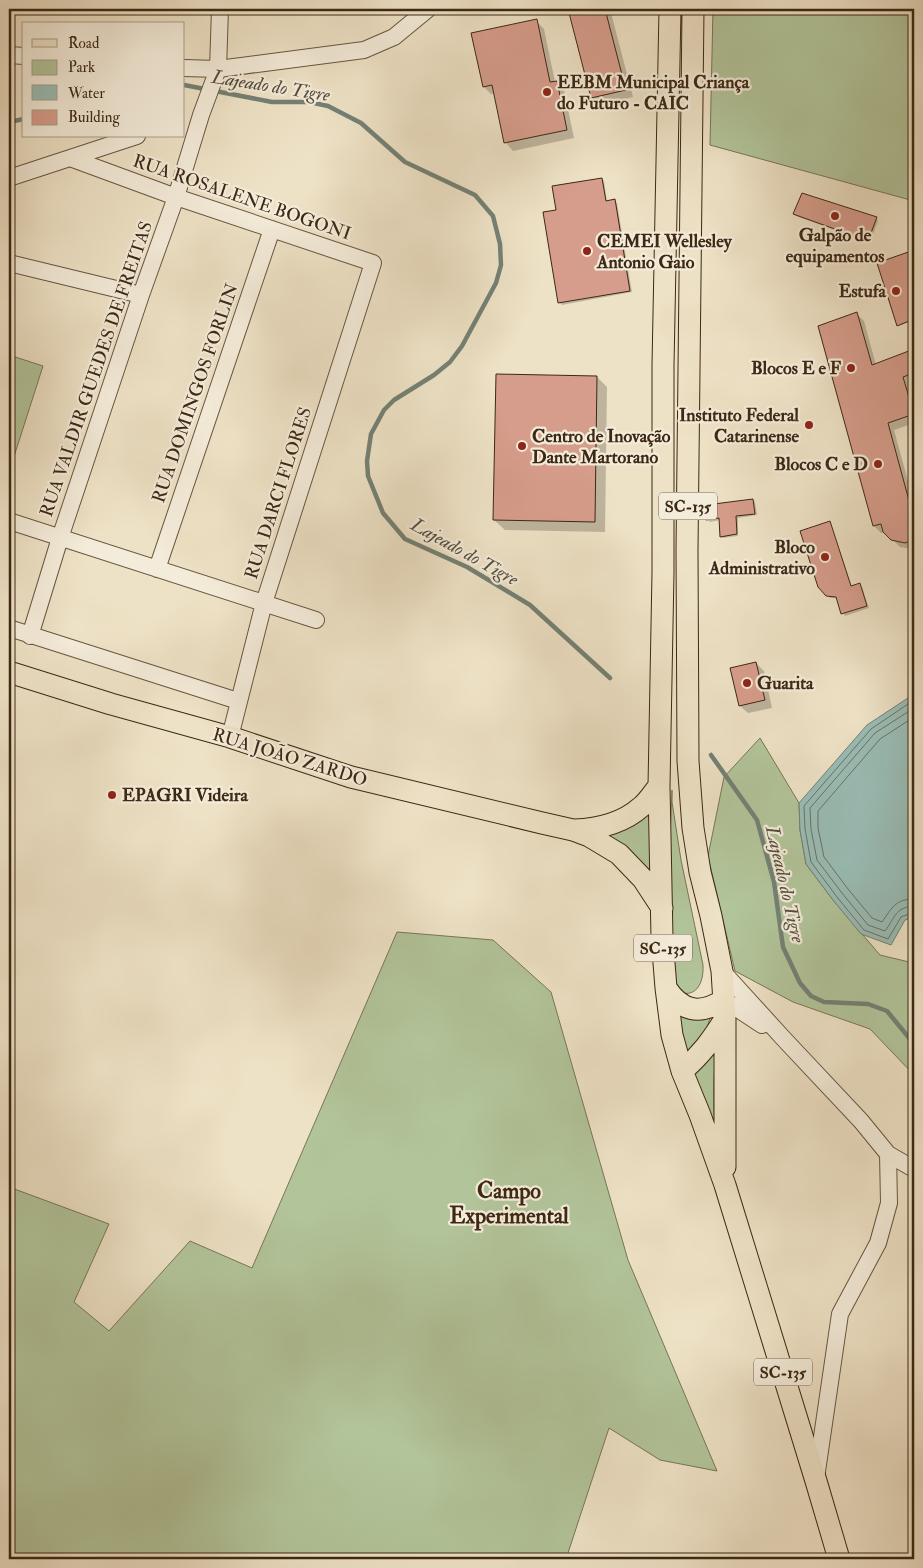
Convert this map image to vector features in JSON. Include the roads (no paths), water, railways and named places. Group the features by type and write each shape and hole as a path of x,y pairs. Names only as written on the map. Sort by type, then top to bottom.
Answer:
{"main road":[{"name":"SC-135","path":"670,9 662,365 663,572 659,786 662,938 666,988 672,1035 682,1071 725,1185 839,1559"},
{"name":"SC-135","path":"693,9 687,540 688,761 693,828 700,872 722,971 725,1185"},
{"name":"RUA JOÃO ZARDO","path":"9,672 112,704 230,737 351,777 573,830 589,836 619,854 643,878 662,908"},
{"name":"RUA JOÃO ZARDO","path":"573,830 590,830 617,822 641,808 659,786"},
{"path":"666,988 674,999 685,1007 699,1010 712,1007 724,1010 712,1039 697,1058 682,1071"}],"street":[{"name":"RUA VALDIR GUEDES DE FREITAS","path":"30,636 60,538 216,75 220,9"},
{"path":"185,68 216,75 364,50 394,37 428,9"},
{"path":"9,55 22,56"},
{"path":"185,120 203,111"},
{"path":"9,178 131,138"},
{"name":"RUA ROSALENE BOGONI","path":"70,158 176,197 373,263"},
{"name":"RUA DOMINGOS FORLIN","path":"157,569 272,229"},
{"name":"RUA DARCI FLORES","path":"230,737 264,603 373,263"},
{"path":"9,264 141,295"},
{"path":"9,521 316,620"},
{"path":"9,628 238,701"},
{"path":"722,971 861,1121 888,1154 914,1169"},
{"path":"724,1010 783,1038"},
{"path":"816,1480 840,1314 878,1243 889,1202 888,1154"}],"water":[{"path":"914,694 914,917 905,920 891,945 861,934 806,864 800,830 799,803 867,725"}],"waterway":[{"name":"Lajeado do Tigre","path":"185,85 272,102 309,102 328,106 361,123 405,162 475,195 493,216 500,244 501,265 496,283 462,346 450,362 434,375 394,400 384,410 371,434 367,461 368,476 383,513 405,539 467,567 530,605 610,678"},
{"name":"Lajeado do Tigre","path":"9,122 22,119"},
{"name":"Lajeado do Tigre","path":"711,755 757,820 774,882 783,947 800,983 811,996 824,1002 868,1004 887,1011 914,1044"}],"place":[{"name":"EEBM Municipal Criança do Futuro - CAIC","path":"547,92"},
{"name":"Galpão de equipamentos","path":"835,216"},
{"name":"CEMEI Wellesley Antonio Gaio","path":"587,251"},
{"name":"Estufa","path":"896,291"},
{"name":"Blocos E e F","path":"851,368"},
{"name":"Instituto Federal Catarinense","path":"809,425"},
{"name":"Centro de Inovação Dante Martorano","path":"522,446"},
{"name":"Blocos C e D","path":"878,464"},
{"name":"Bloco Administrativo","path":"825,557"},
{"name":"Guarita","path":"747,683"},
{"name":"EPAGRI Videira","path":"112,795"}],"district":[{"name":"Campo Experimental","path":"509,1202"}]}
